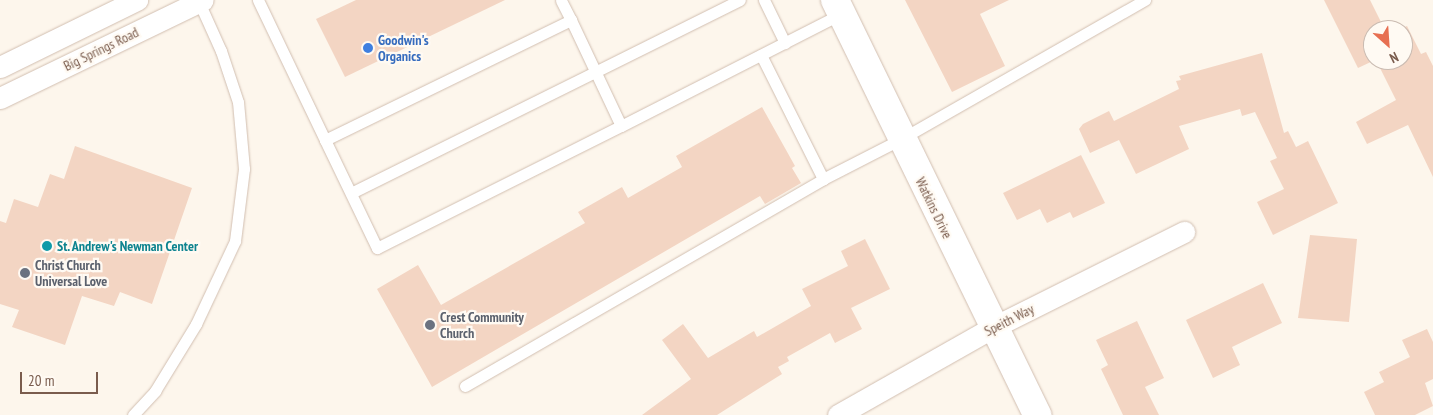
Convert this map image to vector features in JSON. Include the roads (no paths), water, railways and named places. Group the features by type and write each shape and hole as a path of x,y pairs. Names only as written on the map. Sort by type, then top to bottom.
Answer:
{"main road":[{"name":"Watkins Drive","path":"838,7 992,328 1037,415"}],"street":[{"name":"Big Springs Road","path":"0,67 137,0"},
{"name":"Big Springs Road","path":"0,98 201,1"},
{"name":"Speith Way","path":"838,415 992,328 1184,232"}],"lane":[{"path":"258,0 377,248 785,42 838,7"},
{"path":"561,0 621,126"},
{"path":"351,193 740,0"},
{"path":"764,0 785,42"},
{"path":"465,386 822,179 901,139 1145,0"},
{"path":"133,415 155,391 196,324 234,241 244,169 238,102 221,51 201,1"},
{"path":"326,140 571,20"},
{"path":"761,54 822,179"}],"place":[{"name":"Goodwin's Organics","path":"368,48"},
{"name":"St. Andrew's Newman Center","path":"47,246"},
{"name":"Christ Church Universal Love","path":"25,273"},
{"name":"Crest Community Church","path":"430,325"}]}
